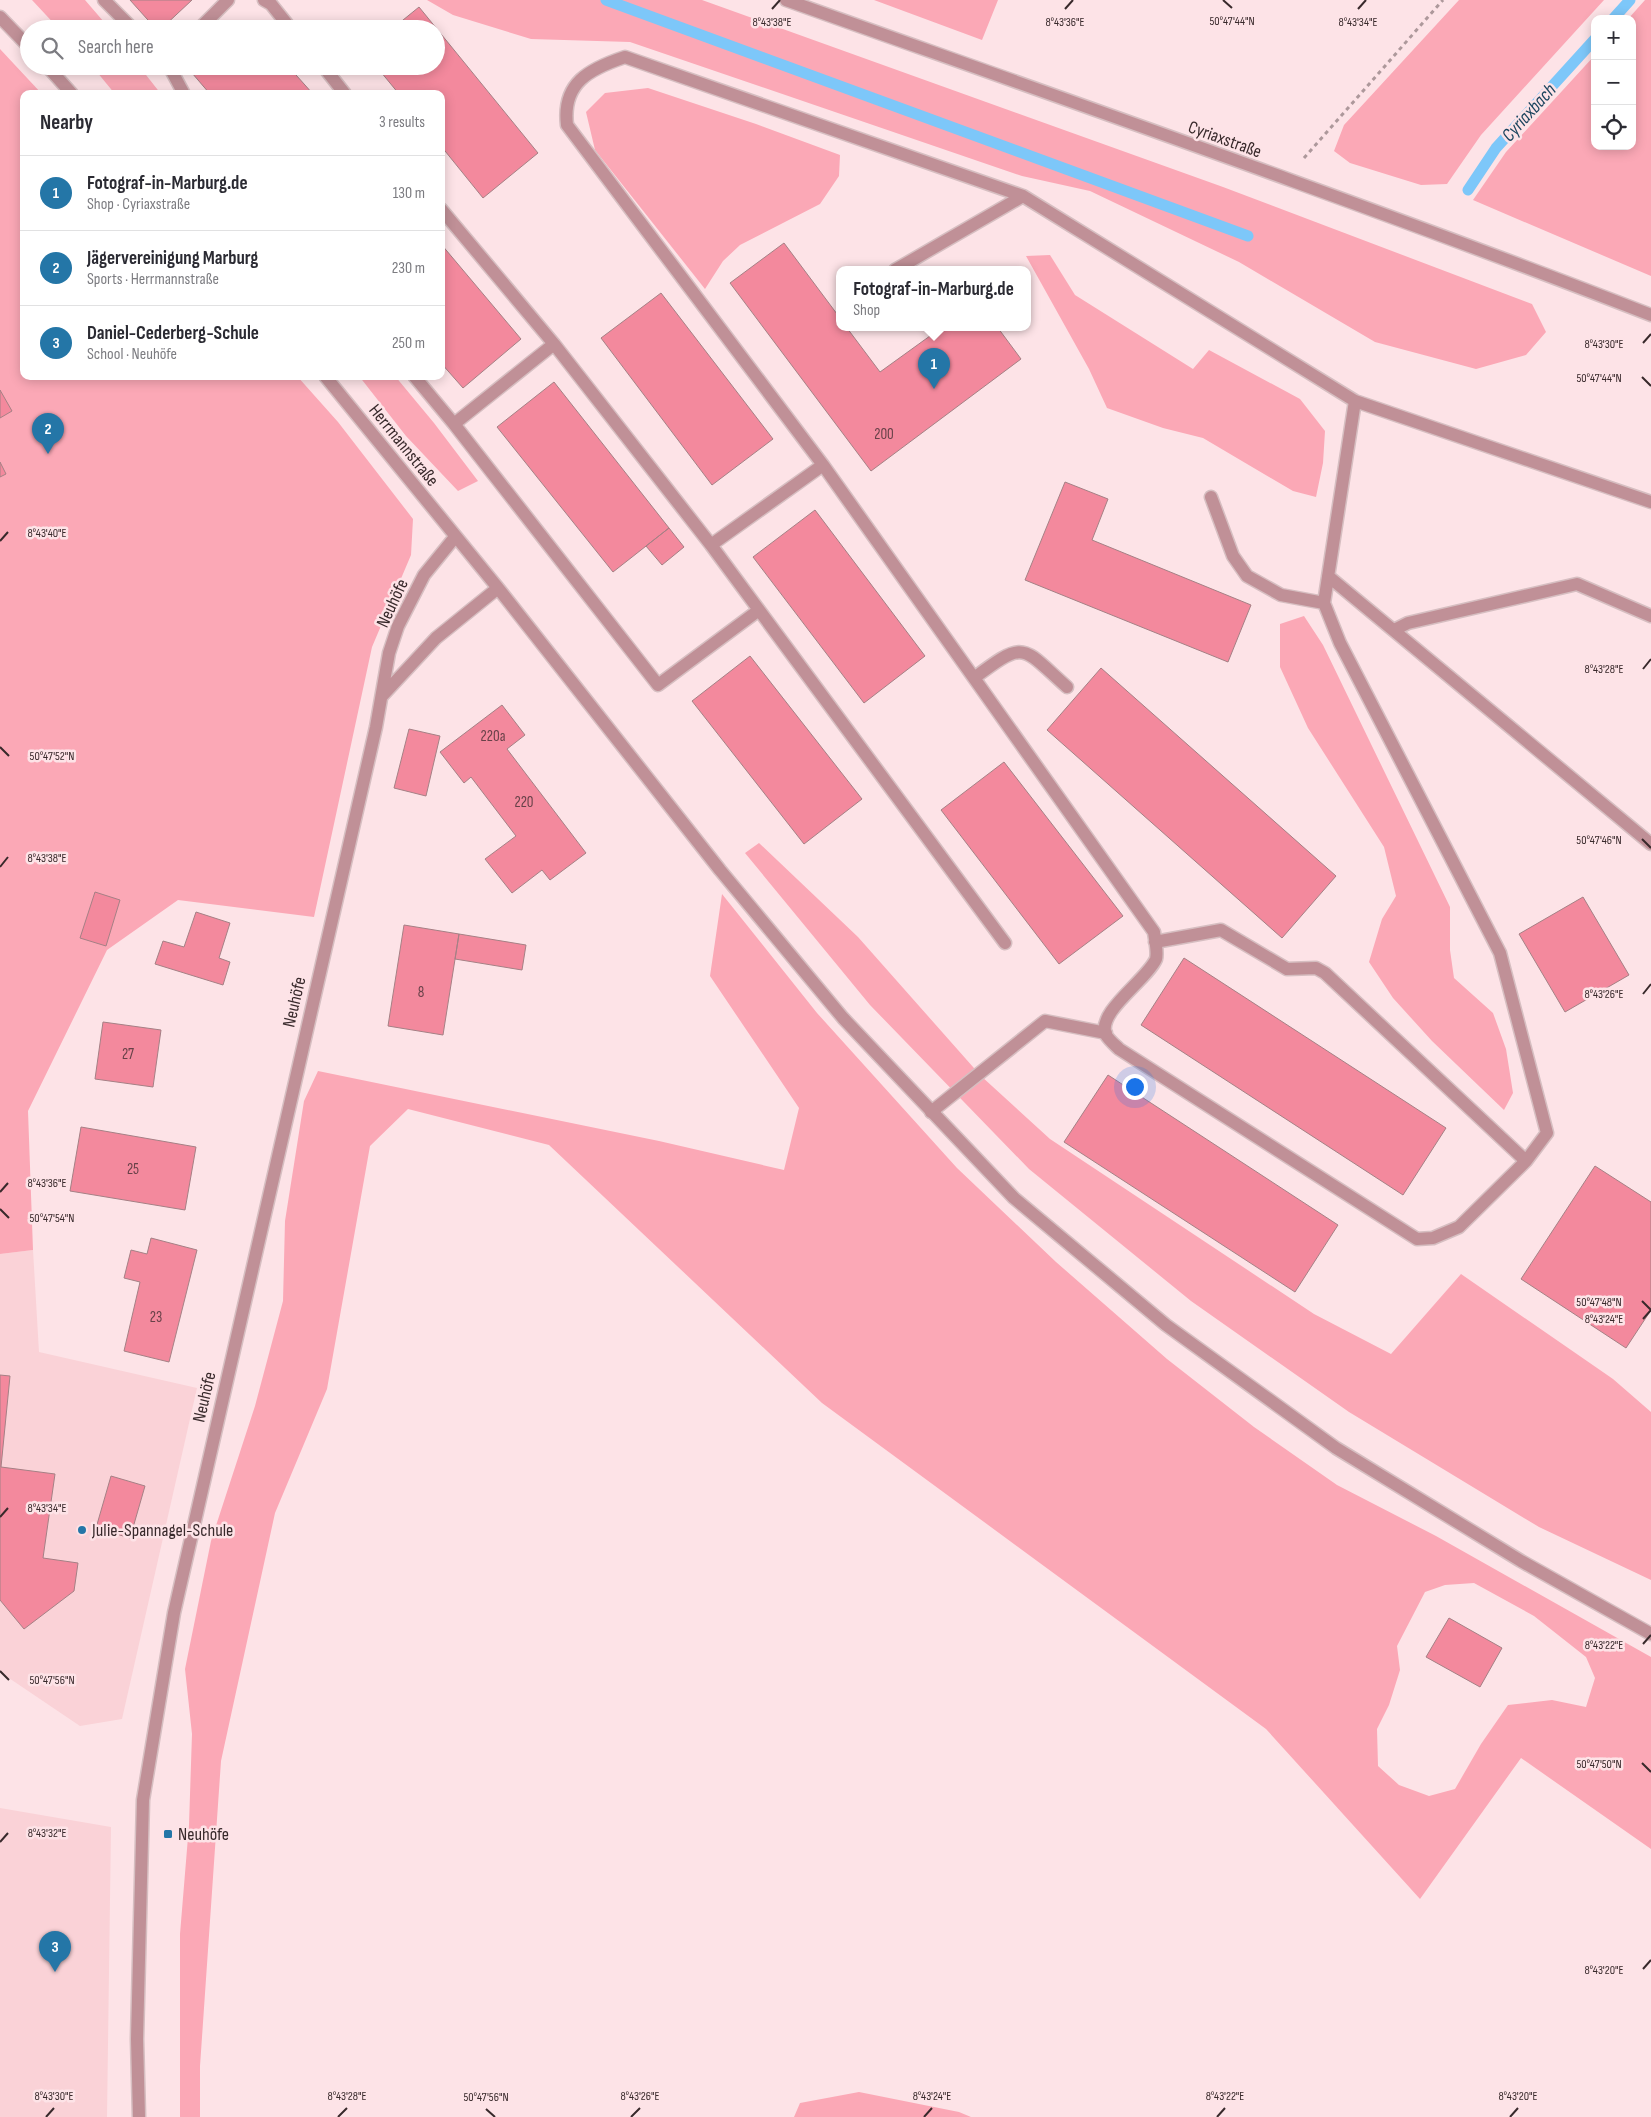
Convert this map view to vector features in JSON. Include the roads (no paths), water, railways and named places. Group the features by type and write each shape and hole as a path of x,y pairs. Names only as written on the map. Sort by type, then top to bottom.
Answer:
{"street":[{"path":"104,0 124,20"},
{"path":"209,20 228,0"},
{"path":"264,0 271,4 284,20"},
{"name":"Cyriaxstraße","path":"786,0 1285,179 1651,315"},
{"path":"0,17 20,38"},
{"path":"1106,1034 1107,1016 1151,968 1157,956 1154,932 1138,906 823,464 567,125 565,110 575,86 596,67 625,57 1023,196 1355,401 1651,502"},
{"path":"54,75 68,90"},
{"path":"174,75 182,90"},
{"path":"330,75 342,90"},
{"path":"903,266 1023,196"},
{"path":"445,214 554,344 711,545 1005,943"},
{"path":"454,424 554,344"},
{"name":"Herrmannstraße","path":"328,380 498,588 720,870 843,1018 1014,1198 1166,1325 1336,1448 1521,1561 1651,1634"},
{"path":"417,380 454,424 658,685 759,610"},
{"path":"931,1112 1045,1020 1106,1034 1119,1049 1417,1239 1433,1238 1459,1227 1526,1160 1547,1134 1500,953 1340,643 1324,603 1355,401"},
{"path":"711,545 823,464"},
{"path":"1211,497 1233,556 1247,576 1281,595 1324,603"},
{"name":"Neuhöfe","path":"139,2117 138,2039 141,1829 149,1761 174,1613 383,695 389,653 398,626 424,576 455,537"},
{"path":"1328,576 1651,844"},
{"path":"1394,630 1408,623 1577,584 1651,616"},
{"path":"383,695 436,638 498,588"},
{"path":"974,678 1002,657 1016,651 1030,653 1067,687"},
{"path":"1155,942 1221,930 1287,969 1316,968 1325,973 1526,1160"}],"waterway":[{"path":"606,0 1248,236"},
{"name":"Cyriaxbach","path":"1617,15 1630,0"},
{"name":"Cyriaxbach","path":"1468,190 1496,148 1591,43"}],"place":[{"name":"Fotograf-in-Marburg.de","path":"934,389"},
{"name":"Jägervereinigung Marburg","path":"48,454"},
{"name":"Julie-Spannagel-Schule","path":"82,1530"},
{"name":"Neuhöfe","path":"168,1834"},
{"name":"Daniel-Cederberg-Schule","path":"55,1972"}]}
